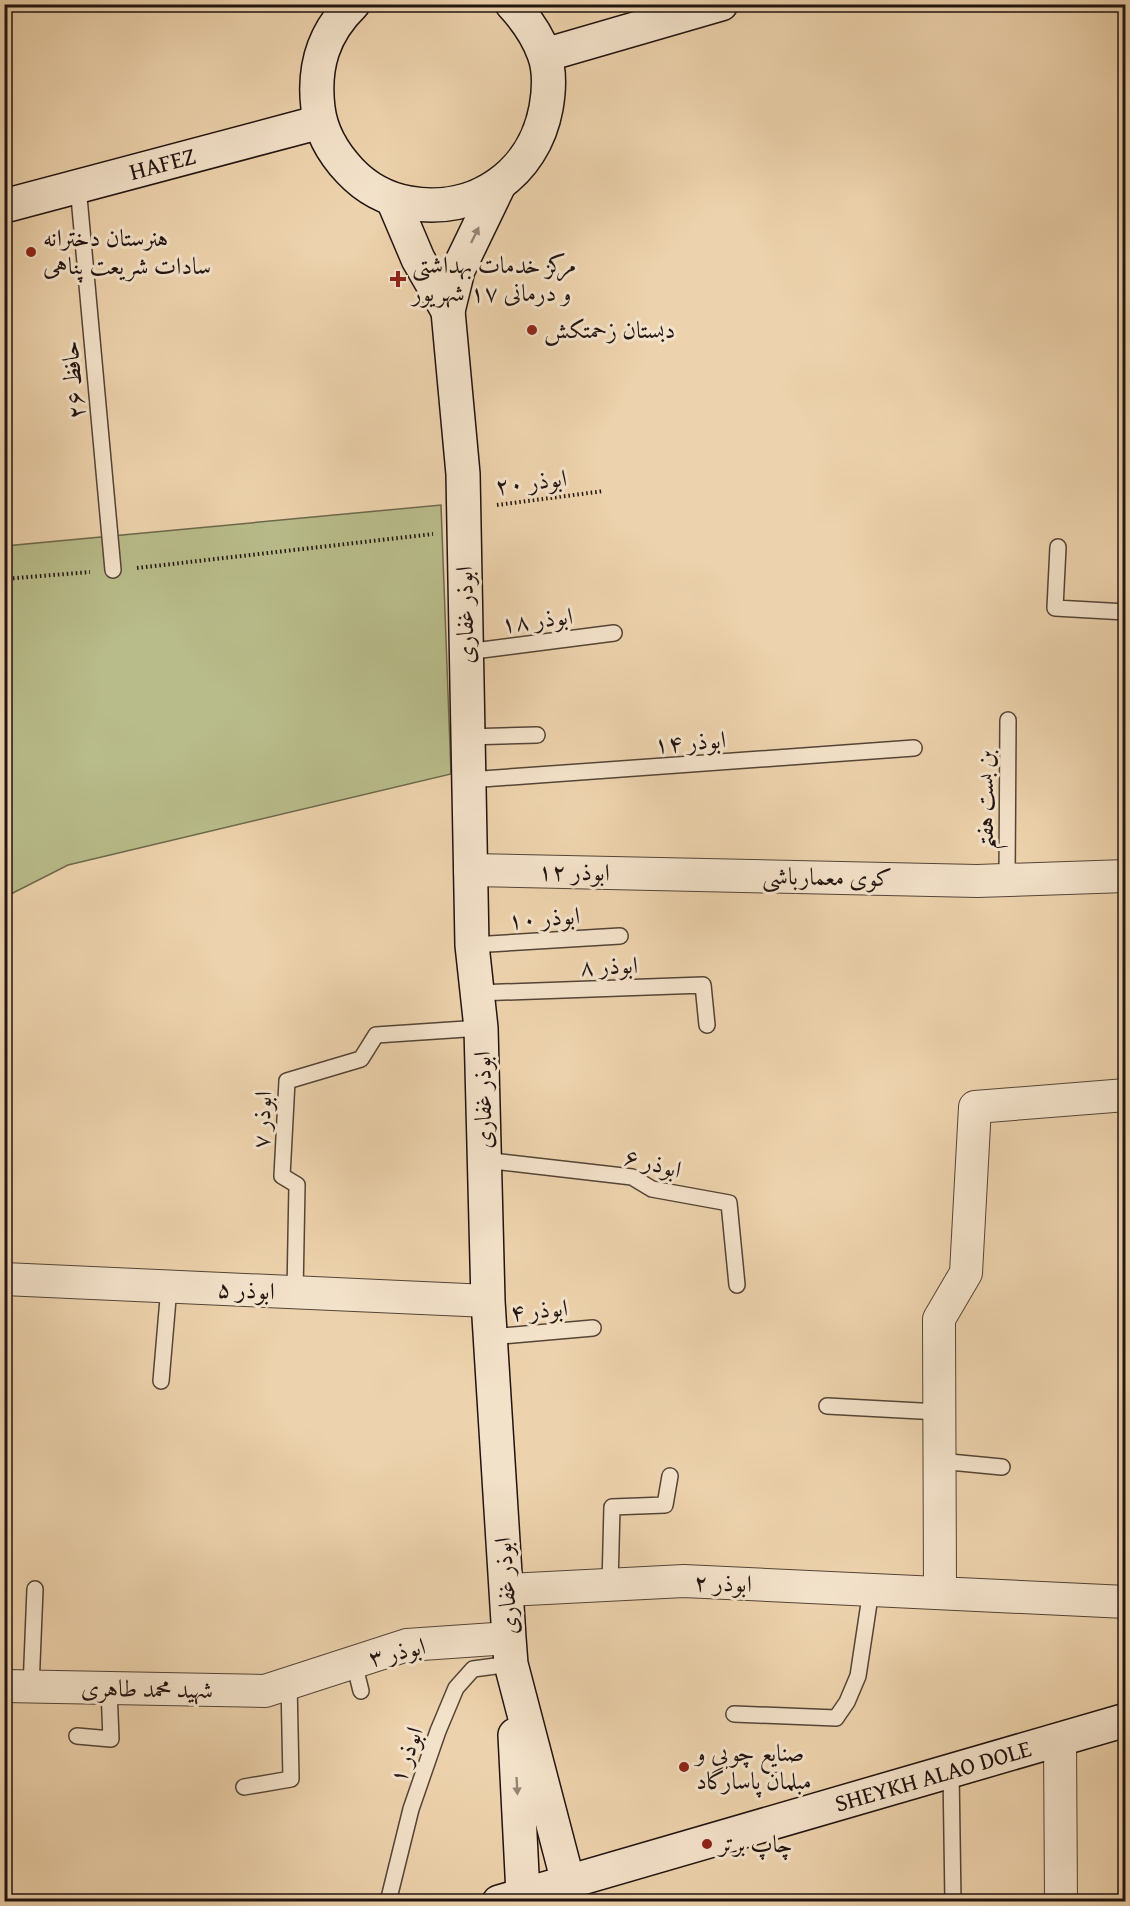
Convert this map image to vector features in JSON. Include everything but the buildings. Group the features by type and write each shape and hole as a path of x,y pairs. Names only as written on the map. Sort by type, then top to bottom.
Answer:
{"main road":[{"path":"353,4 339,18 322,50 315,86 320,122 336,156 361,182 393,200 429,206 465,201 499,185 525,160 543,128 549,91 545,55 529,22 512,4"},
{"path":"545,55 721,4"},
{"name":"HAFEZ","path":"4,206 320,122"},
{"path":"448,311 458,270 499,185"},
{"path":"393,200 418,259 448,311"},
{"name":"ابوذر غفاری","path":"448,311 463,474 472,945 481,1028 488,1301 510,1651 568,1882"},
{"path":"510,1651 511,1898"},
{"name":"SHEYKH ALAO DOLE","path":"511,1898 1125,1720"}],"street":[{"name":"ابوذر ۱۲","path":"470,870 678,874"},
{"name":"کوی معمارباشی","path":"678,874 992,880 1125,876"},
{"path":"940,1593 939,1319 966,1273 975,1107 1125,1095"},
{"name":"ابوذر ۵","path":"4,1279 488,1301"},
{"name":"ابوذر ۲","path":"506,1590 684,1581 1125,1602"},
{"name":"ابوذر ۳","path":"289,1683 358,1677 407,1645 510,1651"},
{"name":"شهید محمد طاهری","path":"18,1687 265,1691 289,1683"},
{"path":"1059,1740 1061,1902"}],"lane":[{"name":"حافظ ۲۶","path":"78,186 113,570"},
{"path":"1058,548 1055,608 1125,612"},
{"name":"ابوذر ۱۸","path":"466,652 614,633"},
{"name":"بن بست هفتم","path":"992,880 1008,720"},
{"path":"467,737 537,735"},
{"name":"ابوذر ۱۴","path":"468,780 915,748"},
{"name":"ابوذر ۱۰","path":"472,945 620,936"},
{"name":"ابوذر ۸","path":"477,993 703,985 707,1025"},
{"name":"ابوذر ۷","path":"295,1293 297,1185 282,1176 287,1081 361,1059 376,1035 481,1028"},
{"name":"ابوذر ۶","path":"484,1160 632,1177 652,1189 729,1203 737,1285"},
{"path":"161,1382 169,1287"},
{"name":"ابوذر ۴","path":"490,1337 592,1328"},
{"path":"827,1406 939,1412"},
{"path":"939,1461 1002,1467"},
{"path":"610,1585 612,1507 665,1505 670,1476"},
{"path":"18,1687 34,1589"},
{"path":"734,1714 836,1718 847,1702 858,1676 871,1590"},
{"name":"ابوذر ۱","path":"388,1902 411,1809 438,1731 456,1688 473,1669 510,1651"},
{"path":"244,1787 291,1779 289,1683"},
{"path":"77,1736 111,1739 109,1689"},
{"path":"951,1771 953,1902"}],"path":[{"name":"ابوذر ۲۰","path":"4,579 113,570 464,520 604,491"}],"green space":[{"path":"441,505 451,774 68,865 5,897 5,546"}],"place":[{"name":"هنرستان دخترانه سادات شریعت پناهی","path":"31,252"},
{"name":"مرکز خدمات بهداشتی و درمانی ۱۷ شهریور","path":"398,279"},
{"name":"دبستان زحمتکش","path":"532,330"},
{"name":"صنایع چوبی و مبلمان پاسارگاد","path":"684,1767"},
{"name":"چاپ برتر","path":"707,1844"}]}
